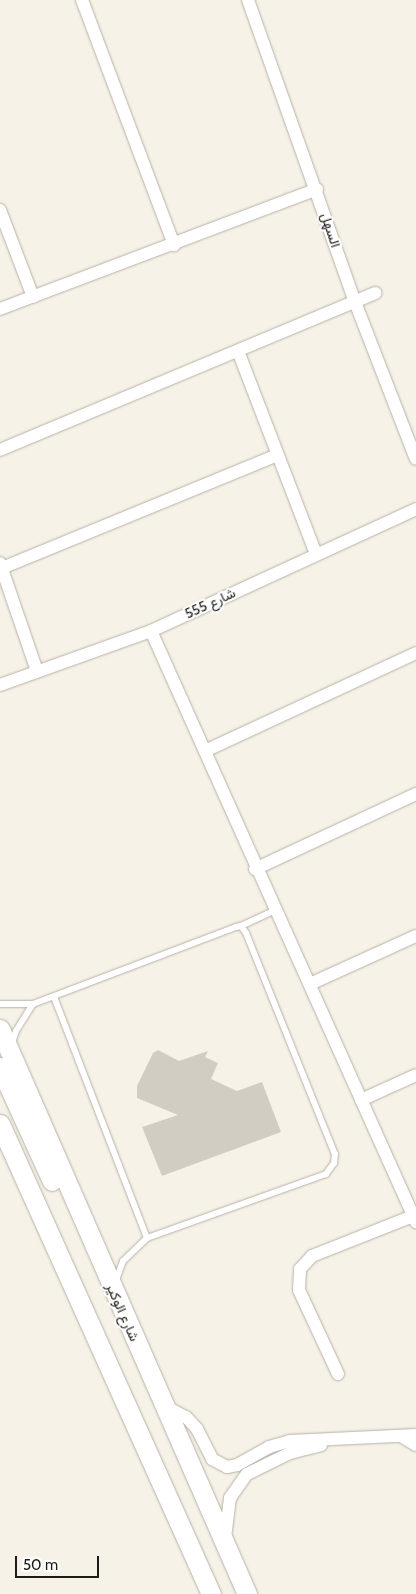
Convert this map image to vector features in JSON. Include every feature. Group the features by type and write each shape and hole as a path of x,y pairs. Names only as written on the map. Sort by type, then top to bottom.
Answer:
{"main road":[{"name":"شارع الوكير","path":"0,1029 247,1594"},
{"path":"0,1067 80,1242 94,1267 113,1291"},
{"path":"0,1124 211,1594"}],"street":[{"path":"82,0 174,245"},
{"name":"السهل","path":"248,0 317,189 355,302 416,458"},
{"path":"0,309 174,245 317,189"},
{"path":"0,210 32,297"},
{"path":"0,450 375,294"},
{"path":"238,350 316,554"},
{"path":"37,671 1,565 278,455"},
{"name":"شارع 555","path":"0,685 151,630 416,509"},
{"path":"151,630 256,869 310,984 415,1219 312,1256 300,1270 299,1290 338,1374"},
{"path":"205,751 416,653"},
{"path":"256,869 416,794"},
{"path":"310,984 416,936"},
{"path":"361,1100 416,1075"},
{"path":"163,1405 186,1417 197,1429 212,1459 226,1467 237,1465 279,1444 416,1435"},
{"path":"401,1436 416,1445"},
{"path":"224,1542 230,1498 247,1474 290,1453 348,1440"}],"lane":[{"path":"0,1004 32,1004 241,926 275,910"},
{"path":"113,1291 123,1261 148,1238 326,1174 334,1164 335,1154 241,926"},
{"path":"54,996 148,1238"},
{"path":"10,1050 16,1031 32,1004"}],"building":[{"path":"158,1050 179,1061 208,1051 205,1057 218,1063 211,1079 237,1091 262,1082 281,1132 162,1176 142,1127 178,1115 137,1098 137,1086 153,1053"}]}
